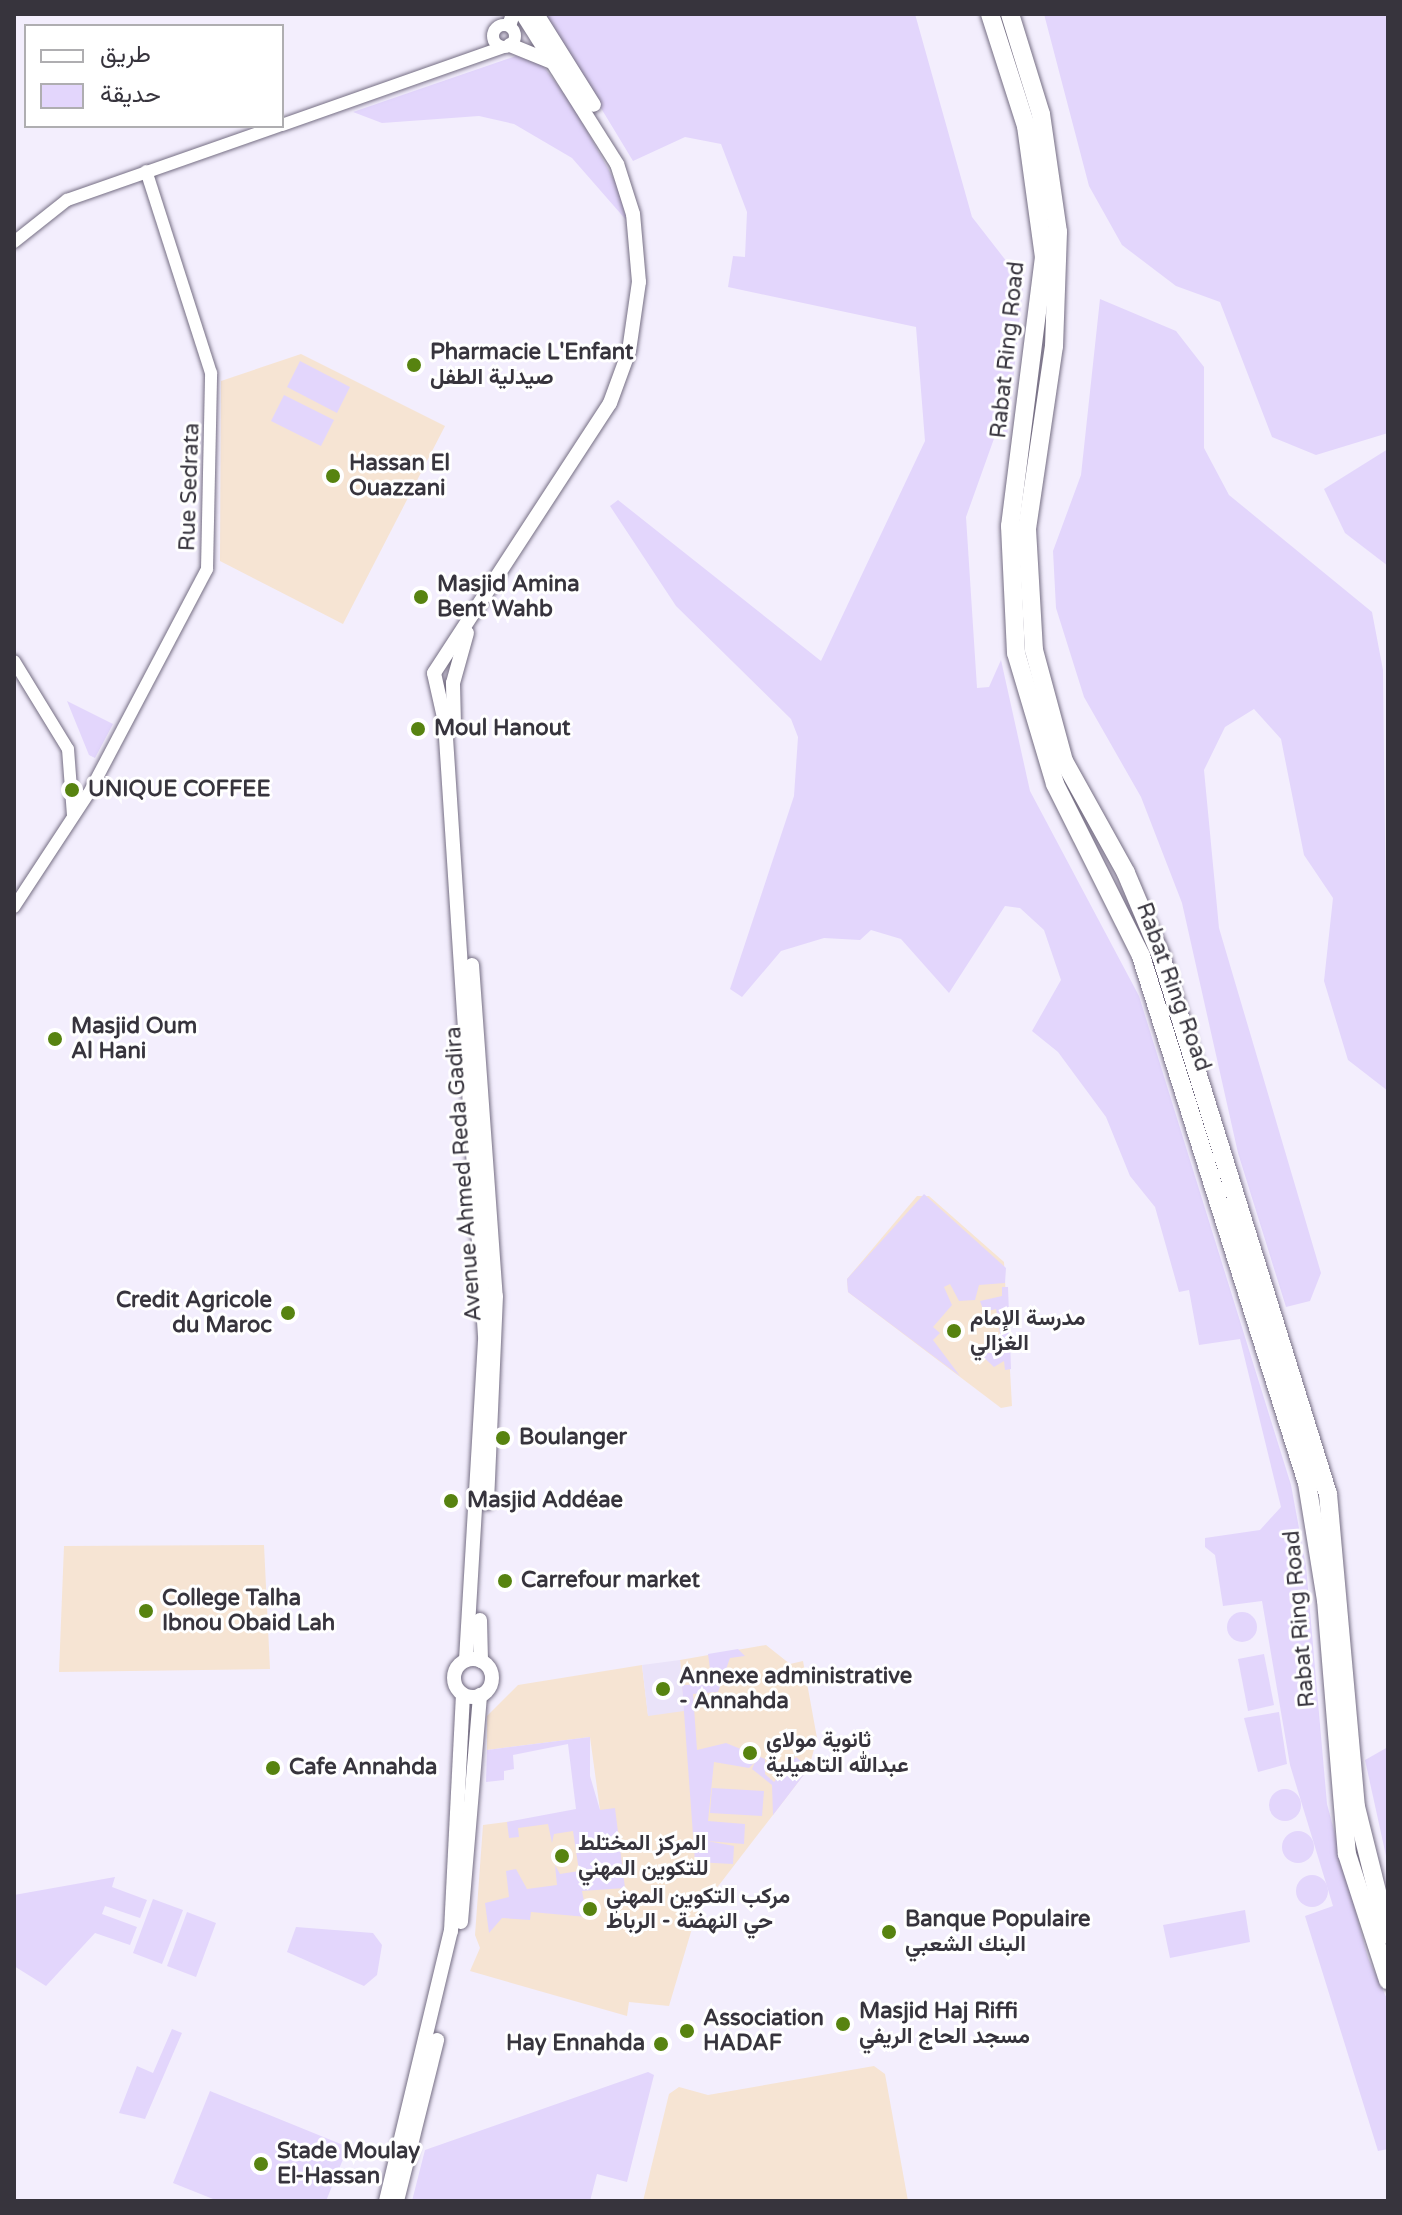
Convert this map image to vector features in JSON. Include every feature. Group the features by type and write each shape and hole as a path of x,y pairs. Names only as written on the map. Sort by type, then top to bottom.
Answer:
{"highway":[{"name":"Rabat Ring Road","path":"990,14 1026,126 1044,257 1010,526 1016,653 1055,784 1141,956 1307,1483 1326,1600 1347,1854 1388,1980"},
{"name":"Rabat Ring Road","path":"1010,14 1041,114 1058,232 1054,346 1027,529 1034,650 1064,761 1126,873 1161,956 1328,1494 1356,1807 1388,1935"}],"main road":[{"path":"526,20 557,65 626,188 638,257 635,321 610,403 444,660 434,669 447,684 458,668 472,622 615,408 645,311 646,251 635,188 526,20"},
{"path":"505,43 557,65"},
{"path":"444,660 458,668"},
{"name":"Avenue Ahmed Reda Gadira","path":"447,684 485,1336 474,1661"},
{"path":"386,2201 451,1931 463,1695 454,1676 474,1661 491,1676 480,1695 460,1932 397,2201"},
{"path":"463,1695 480,1695"}],"street":[{"path":"505,43 526,20"},
{"path":"284,124 482,54 505,43 526,20"},
{"path":"14,242 67,200 271,128"},
{"name":"Rue Sedrata","path":"14,907 73,818 207,569 211,373 146,171"},
{"path":"14,661 68,749 73,818"}],"shaded area":[{"path":"301,354 445,426 343,624 220,561 221,381"},
{"name":"مدرسة الإمام الغزالي","path":"917,1196 929,1196 1004,1262 1012,1406 1001,1408 848,1292 847,1279"},
{"path":"264,1545 270,1669 59,1672 64,1546"},
{"path":"766,1645 790,1664 803,1661 817,1738 809,1768 696,1915 669,2006 629,2002 627,2016 470,1971 480,1948 475,1935 483,1825 600,1810 590,1737 487,1750 487,1716 518,1685 642,1665 648,1715 684,1710 680,1660"},
{"path":"680,1660 684,1711 648,1716 642,1665"},
{"path":"874,2066 885,2074 908,2201 643,2201 669,2094 679,2087 708,2095"}],"green space":[{"path":"544,14 915,14 972,217 1014,271 1025,268 1007,437 998,437 1001,419 966,517 977,688 989,687 1001,660 1030,791 1139,996 1291,1485 1306,1566 1327,1804 1368,1958 1388,2001 1388,2149 1378,2151 1305,1916 1333,1906 1290,1765 1262,1601 1223,1606 1215,1555 1205,1547 1205,1538 1260,1530 1281,1507 1240,1339 1199,1345 1189,1290 1179,1292 1155,1207 1130,1176 1106,1117 1058,1052 1032,1031 1061,980 1044,930 1020,908 1005,906 949,993 901,939 871,930 860,940 824,938 781,951 742,997 730,989 794,796 798,737 791,719 676,606 610,506 618,500 821,661 925,441 916,327 728,287 733,256 745,257 747,212 721,144 685,137 633,161"},
{"path":"1044,14 1388,14 1388,433 1316,455 1272,437 1220,302 1176,286 1122,245 1089,186"},
{"path":"516,56 543,66 572,104 617,185 627,221 572,158 514,124 479,116 382,123 353,112"},
{"path":"1100,299 1176,331 1204,367 1204,448 1229,495 1372,612 1383,670 1388,1091 1348,1060 1324,981 1333,898 1304,855 1281,739 1254,709 1225,727 1204,770 1219,928 1321,1273 1310,1301 1286,1307 1238,1153 1182,903 1141,797 1084,697 1056,608 1053,551 1081,475"},
{"path":"300,361 350,387 337,413 287,387"},
{"path":"284,395 334,420 321,446 271,421"},
{"path":"1388,449 1388,566 1345,533 1324,489"},
{"path":"67,701 113,724 95,758 89,755"},
{"name":"مدرسة الإمام الغزالي","path":"924,1194 1006,1268 1005,1283 979,1285 975,1300 959,1301 950,1284 944,1287 952,1305 933,1327 940,1333 933,1340 960,1376 848,1292 847,1279"},
{"path":"1002,1287 1008,1287 1011,1369 1005,1370 1004,1361 994,1367 980,1354 1003,1351 996,1309 984,1312 980,1301 1002,1296"},
{"path":"1242,1612 1253,1616 1257,1627 1253,1638 1242,1642 1231,1638 1227,1627 1231,1616"},
{"path":"738,1649 745,1656 730,1658 718,1692 693,1694 697,1750 726,1743 765,1759 765,1774 774,1782 796,1757 809,1768 773,1815 772,1785 752,1769 755,1762 749,1768 714,1762 708,1821 745,1824 744,1844 707,1841 734,1846 733,1864 695,1862 682,1685 712,1684 708,1654"},
{"path":"1264,1654 1274,1705 1248,1711 1238,1659"},
{"path":"1279,1712 1287,1764 1258,1772 1244,1718"},
{"path":"590,1737 590,1776 600,1810 615,1808 625,1888 582,1891 587,1917 531,1912 530,1920 502,1918 489,1933 485,1903 509,1897 506,1871 516,1869 527,1889 557,1885 555,1865 560,1874 579,1871 573,1831 554,1834 552,1843 548,1824 518,1828 519,1837 509,1838 507,1822 576,1809 568,1744 513,1755 514,1769 504,1771 504,1780 486,1782 487,1750"},
{"path":"1388,1747 1388,1865 1365,1760"},
{"path":"712,1788 764,1791 762,1816 710,1813"},
{"path":"1285,1789 1296,1794 1301,1805 1296,1816 1285,1821 1274,1816 1269,1805 1274,1794"},
{"path":"1298,1831 1309,1836 1314,1847 1309,1858 1298,1863 1287,1858 1282,1847 1287,1836"},
{"path":"1312,1875 1323,1880 1328,1891 1323,1902 1312,1907 1301,1902 1296,1891 1301,1880"},
{"path":"115,1877 112,1887 147,1900 140,1918 105,1906 102,1914 137,1927 130,1945 95,1933 46,1986 14,1966 14,1895"},
{"path":"153,1899 183,1910 162,1964 133,1953"},
{"path":"1245,1910 1250,1942 1170,1958 1163,1925"},
{"path":"187,1912 216,1923 196,1977 167,1966"},
{"path":"296,1927 373,1933 382,1945 377,1975 364,1986 287,1952"},
{"path":"172,2029 182,2033 145,2119 119,2113 137,2066 153,2073"},
{"path":"648,2072 654,2075 627,2182 597,2174 590,2201 412,2201 425,2150"},
{"path":"210,2091 348,2147 326,2201 218,2201 173,2183"}],"place":[{"name":"Pharmacie L'Enfant صيدلية الطفل","path":"414,365"},
{"name":"Hassan El Ouazzani","path":"333,476"},
{"name":"Masjid Amina Bent Wahb","path":"421,597"},
{"name":"Moul Hanout","path":"418,729"},
{"name":"UNIQUE COFFEE","path":"72,790"},
{"name":"Masjid Oum Al Hani","path":"55,1039"},
{"name":"Credit Agricole du Maroc","path":"288,1313"},
{"name":"مدرسة الإمام الغزالي","path":"954,1331"},
{"name":"Boulanger","path":"503,1438"},
{"name":"Masjid Addéae","path":"451,1501"},
{"name":"Carrefour market","path":"505,1581"},
{"name":"College Talha Ibnou Obaid Lah","path":"146,1611"},
{"name":"Annexe administrative - Annahda","path":"663,1689"},
{"name":"ثانوية مولاي عبدالله التاهيلية","path":"750,1753"},
{"name":"Cafe Annahda","path":"273,1768"},
{"name":"المركز المختلط للتكوين المهني","path":"562,1856"},
{"name":"مركب التكوين المهني حي النهضة - الرباط","path":"590,1909"},
{"name":"Banque Populaire البنك الشعبي","path":"889,1932"},
{"name":"Masjid Haj Riffi مسجد الحاج الريفي","path":"843,2024"},
{"name":"Association HADAF","path":"687,2031"},
{"name":"Hay Ennahda","path":"661,2044"},
{"name":"Stade Moulay El-Hassan","path":"261,2164"}]}
